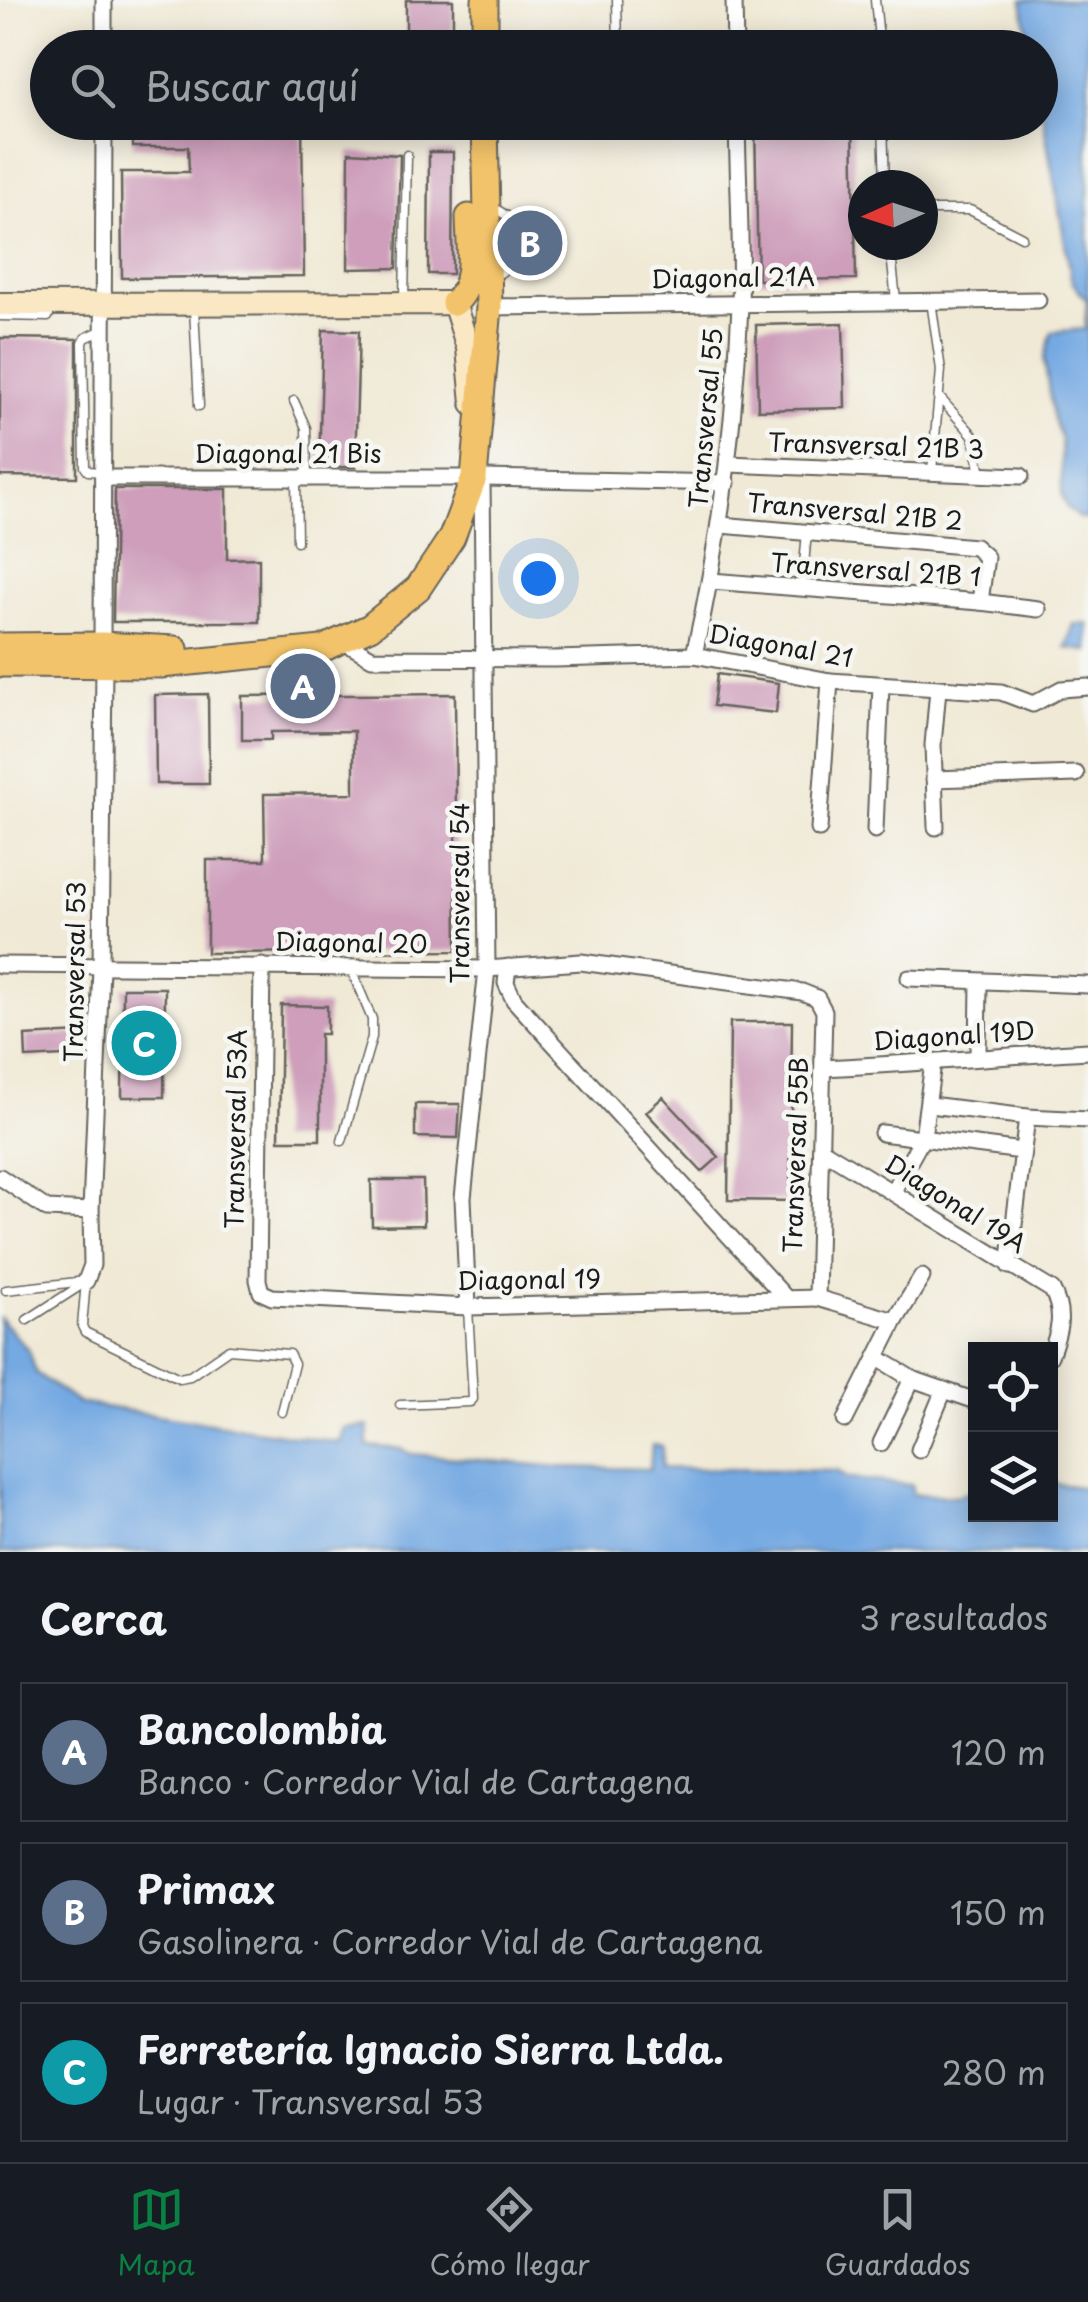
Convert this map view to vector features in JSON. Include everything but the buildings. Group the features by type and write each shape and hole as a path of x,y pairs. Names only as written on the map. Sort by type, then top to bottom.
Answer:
{"main road":[{"path":"469,0 469,30"},
{"path":"486,0 486,30"},
{"path":"454,303 465,292 468,276 469,140"},
{"path":"0,664 165,648 226,657 294,652 344,642 396,610 418,588 452,537 478,478 477,446 489,307 486,140"},
{"path":"0,646 103,655"}],"street":[{"path":"104,0 104,30"},
{"path":"734,0 735,30"},
{"name":"Transversal 53","path":"86,1281 92,1265 102,968 104,140"},
{"name":"Transversal 55","path":"694,655 711,581 729,464 740,304 737,140"},
{"name":"Diagonal 21A","path":"489,307 1038,300"},
{"path":"0,304 454,303 468,348 477,446"},
{"name":"Transversal 21B 3","path":"729,464 1021,476"},
{"name":"Diagonal 21 Bis","path":"103,475 478,478"},
{"path":"478,478 727,483"},
{"name":"Transversal 54","path":"468,1307 463,1198 487,969 478,478"},
{"name":"Transversal 21B 2","path":"720,525 963,544 986,557 980,602"},
{"name":"Transversal 21B 1","path":"711,581 1038,609"},
{"name":"Diagonal 21","path":"344,642 372,658 694,655 830,682 1001,692 1033,704 1060,689 1088,687"},
{"path":"819,829 830,682"},
{"path":"874,830 882,685"},
{"path":"936,827 938,689"},
{"path":"934,778 1076,774"},
{"name":"Diagonal 20","path":"0,965 487,969 581,962 802,992 817,998"},
{"name":"Transversal 53A","path":"261,1292 258,1280 262,966"},
{"path":"508,967 506,984 514,1000 800,1297"},
{"path":"909,978 1088,985"},
{"path":"978,1057 979,982"},
{"name":"Transversal 55B","path":"800,1297 821,1149 824,1012 817,998"},
{"name":"Diagonal 19D","path":"824,1068 1088,1051"},
{"path":"893,1191 922,1137 930,1105 933,1063"},
{"path":"930,1105 1088,1120"},
{"path":"1009,1266 1027,1117"},
{"path":"882,1133 1022,1151"},
{"name":"Diagonal 19A","path":"821,1149 1052,1290 1060,1304 1060,1326 1055,1342"},
{"path":"0,1177 48,1210 91,1211"},
{"path":"845,1420 895,1320 922,1277"},
{"name":"Diagonal 19","path":"261,1292 272,1298 468,1307 800,1297 895,1320"},
{"path":"878,1358 912,1379 968,1398"},
{"path":"881,1443 912,1379"},
{"path":"919,1450 944,1390"}],"lane":[{"path":"617,0 618,30"},
{"path":"875,0 878,30"},
{"path":"884,140 885,170"},
{"path":"404,303 407,155"},
{"path":"486,202 536,234"},
{"path":"938,210 970,210 1022,237"},
{"path":"487,281 536,251"},
{"path":"892,260 896,302"},
{"path":"931,302 941,370 932,471"},
{"path":"0,316 48,317 53,304"},
{"path":"194,304 199,406"},
{"path":"939,397 973,435 981,474"},
{"path":"294,401 306,428 297,540"},
{"path":"802,589 807,532"},
{"path":"342,1142 372,1036 372,1020 350,967"},
{"path":"6,1290 86,1281"},
{"path":"27,1320 86,1281"},
{"path":"86,1281 82,1326 85,1332 179,1378 190,1376 229,1349 290,1354 294,1364 282,1412"},
{"path":"400,1405 473,1399 468,1307"}],"water":[{"path":"1022,0 1088,0 1088,519 1079,518 1067,508 1062,496 1061,438 1053,418 1044,359 1052,332 1085,329 1087,301 1072,282 1047,140 1058,140 1058,30 1027,30"},
{"path":"1074,624 1088,624 1088,651 1066,648"},
{"path":"0,1318 29,1351 36,1373 78,1403 340,1443 344,1428 368,1426 368,1446 402,1449 411,1454 559,1467 650,1469 652,1445 662,1446 662,1468 837,1471 846,1478 912,1485 912,1494 968,1493 968,1522 1058,1522 1058,1484 1088,1488 1088,1552 0,1552"}],"place":[{"name":"Primax","path":"530,243"},
{"name":"Bancolombia","path":"303,686"},
{"name":"Ferretería Ignacio Sierra Ltda.","path":"144,1043"}]}
